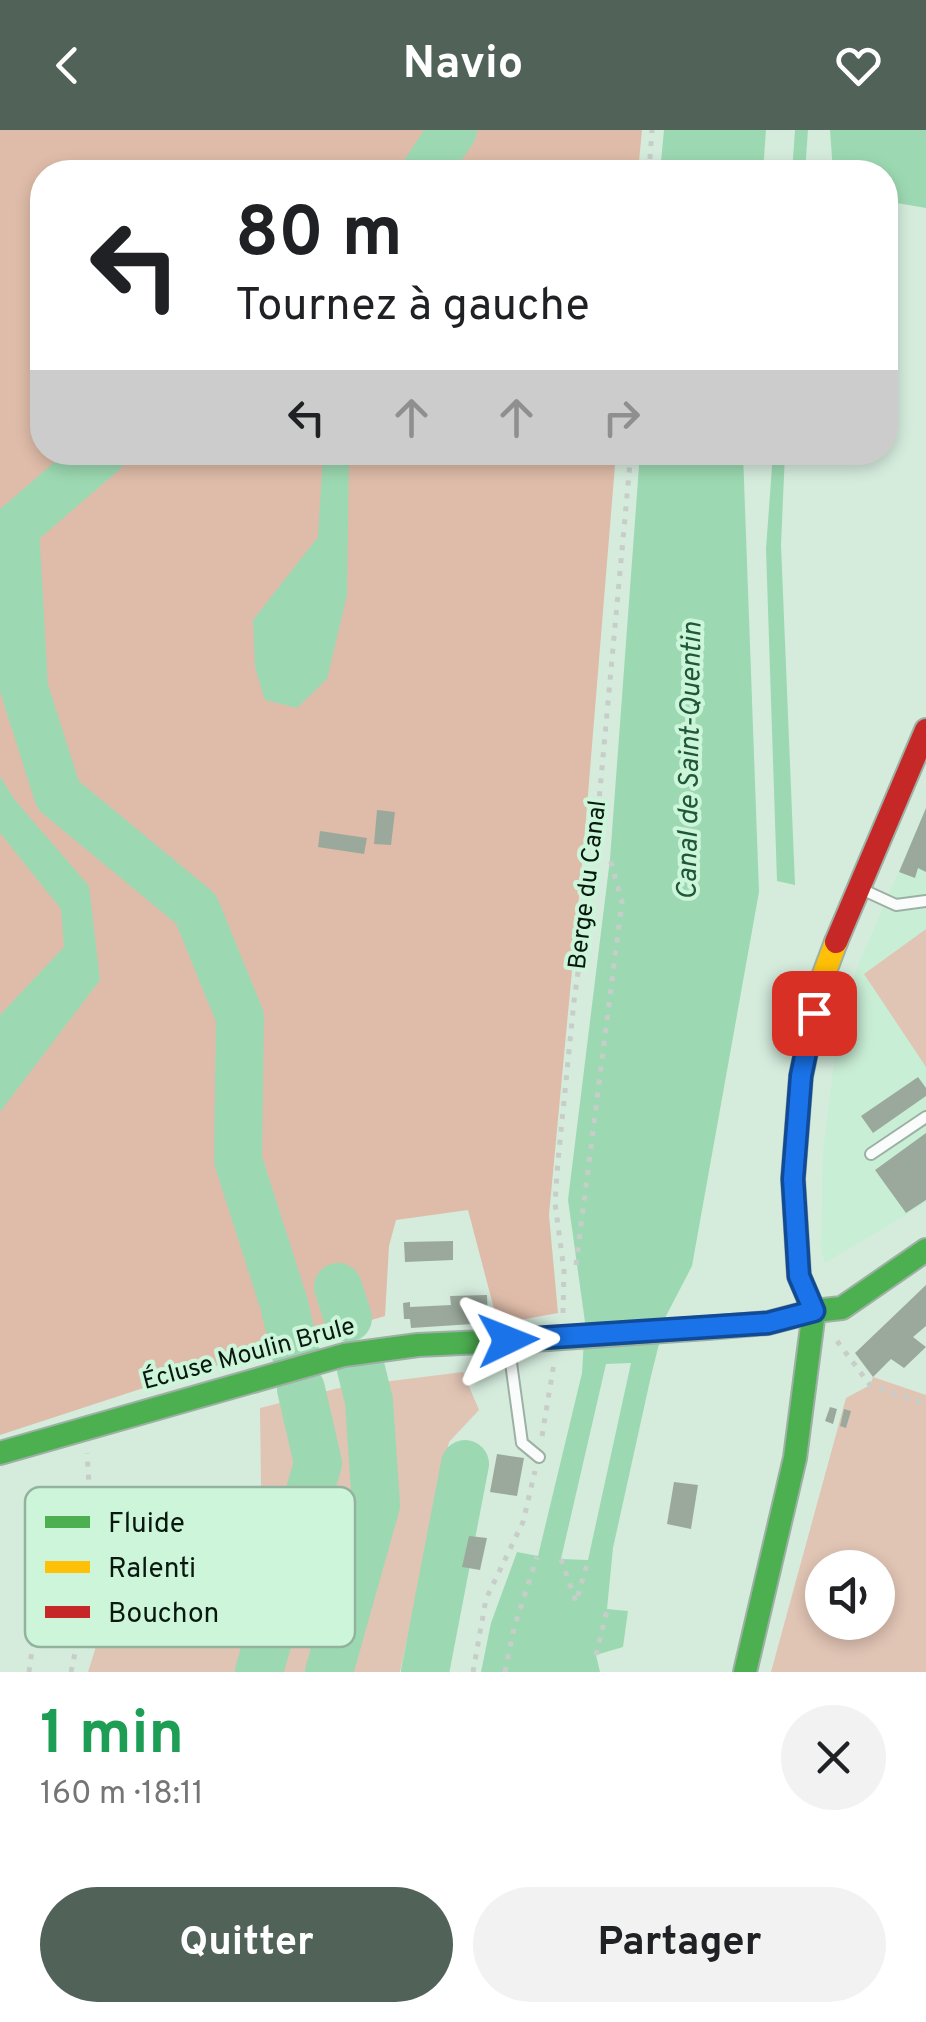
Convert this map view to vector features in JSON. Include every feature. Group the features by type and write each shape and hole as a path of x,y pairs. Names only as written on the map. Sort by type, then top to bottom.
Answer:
{"street":[{"path":"746,1672 795,1458 814,1311 799,1276 793,1179 801,1076 821,982 926,730"},
{"name":"Écluse Moulin Brule","path":"0,1454 344,1355 508,1340 552,1348 768,1323 842,1308 926,1250"}],"lane":[{"path":"858,888 896,905 926,901"},
{"path":"871,1154 926,1117"},
{"path":"508,1340 522,1443 539,1457"}],"path":[{"path":"650,160 652,130"},
{"name":"Berge du Canal","path":"563,1317 564,1270 556,1204 558,1161 595,847 630,465"},
{"path":"576,1265 622,902 610,858"},
{"path":"814,1311 870,1385 926,1404"},
{"path":"473,1672 486,1599 523,1522 539,1457 552,1348"},
{"path":"86,1428 90,1487"},
{"path":"505,1672 514,1628 537,1557"},
{"path":"561,1560 576,1602 588,1561"},
{"path":"596,1655 606,1610"},
{"path":"28,1672 32,1647"},
{"path":"71,1672 76,1647"}],"shaded area":[{"path":"0,130 642,130 639,160 30,160 30,465 615,465 549,1215 558,1313 498,1324 468,1210 396,1220 389,1246 385,1316 0,1435"},
{"path":"926,808 926,1203 825,1263 821,1250 823,1151 839,1021 859,963"},
{"path":"926,929 926,1067 864,974"},
{"path":"463,1372 479,1410 449,1442 400,1672 88,1672 96,1647 355,1647 355,1487 261,1487 260,1408 343,1387"},
{"path":"873,1377 926,1395 926,1672 771,1672 846,1398 870,1385"}],"water":[{"path":"664,130 766,130 764,160 661,160"},
{"path":"795,130 808,130 806,160 793,160"},
{"path":"830,130 926,130 926,208 898,203 898,160 832,160"},
{"path":"322,465 349,465 347,595 327,679 297,708 265,700 255,667 253,620 318,537"},
{"name":"Canal de Saint-Quentin","path":"639,465 743,465 759,892 692,1266 666,1316 613,1548 607,1609 628,1611 623,1647 596,1655 600,1672 481,1672 491,1623 517,1552 538,1556 582,1373 585,1322 568,1200 610,859","holes":["631,1363 588,1560 561,1559 606,1364"]},
{"path":"772,465 784,465 781,545 795,885 777,881 766,549"},
{"path":"0,776 14,799 89,886 100,980 0,1112 0,1015 64,947 61,909 0,833"}],"building":[{"path":"926,808 926,872 918,868 915,878 899,872"},
{"path":"377,810 395,812 391,845 374,844"},
{"path":"320,831 367,838 364,854 318,847"},
{"path":"918,1077 926,1088 926,1096 873,1133 861,1116"},
{"path":"926,1133 926,1200 906,1213 875,1170"},
{"path":"453,1241 453,1260 405,1262 404,1242"},
{"path":"926,1285 926,1326 913,1337 926,1347 904,1368 891,1359 873,1377 855,1353"},
{"path":"487,1295 488,1323 411,1328 410,1319 404,1319 403,1303 410,1302 410,1307 451,1305 450,1296"},
{"path":"830,1407 837,1409 833,1424 825,1421"},
{"path":"844,1409 851,1411 846,1428 840,1426"},
{"path":"497,1454 524,1458 517,1496 490,1492"},
{"path":"674,1482 698,1485 691,1529 667,1524"},
{"path":"469,1536 487,1538 480,1570 462,1567"}],"waterway":[{"path":"433,160 453,130"},
{"path":"88,465 15,528 24,688 58,795 196,909 240,1017 238,1160 284,1304 296,1355"},
{"path":"338,1287 348,1318"},
{"path":"355,1580 376,1505 369,1401 361,1369"},
{"path":"301,1389 318,1463 311,1487"},
{"path":"425,1672 465,1464"},
{"path":"259,1672 266,1647"},
{"path":"329,1672 336,1647"}],"traffic: fast":[{"path":"707,1328 768,1323 842,1308 926,1250"},
{"path":"745,1672 795,1458 814,1311"},
{"path":"548,1339 707,1328"},
{"path":"0,1453 344,1355 418,1345 548,1339"}],"traffic: slow":[{"path":"814,1311 799,1276 793,1179 801,1076 821,982 836,942"}],"traffic: jam":[{"path":"836,942 926,730"}],"route":[{"path":"508,1340 768,1323 814,1311 799,1276 793,1179 801,1076 814,1013"}]}
